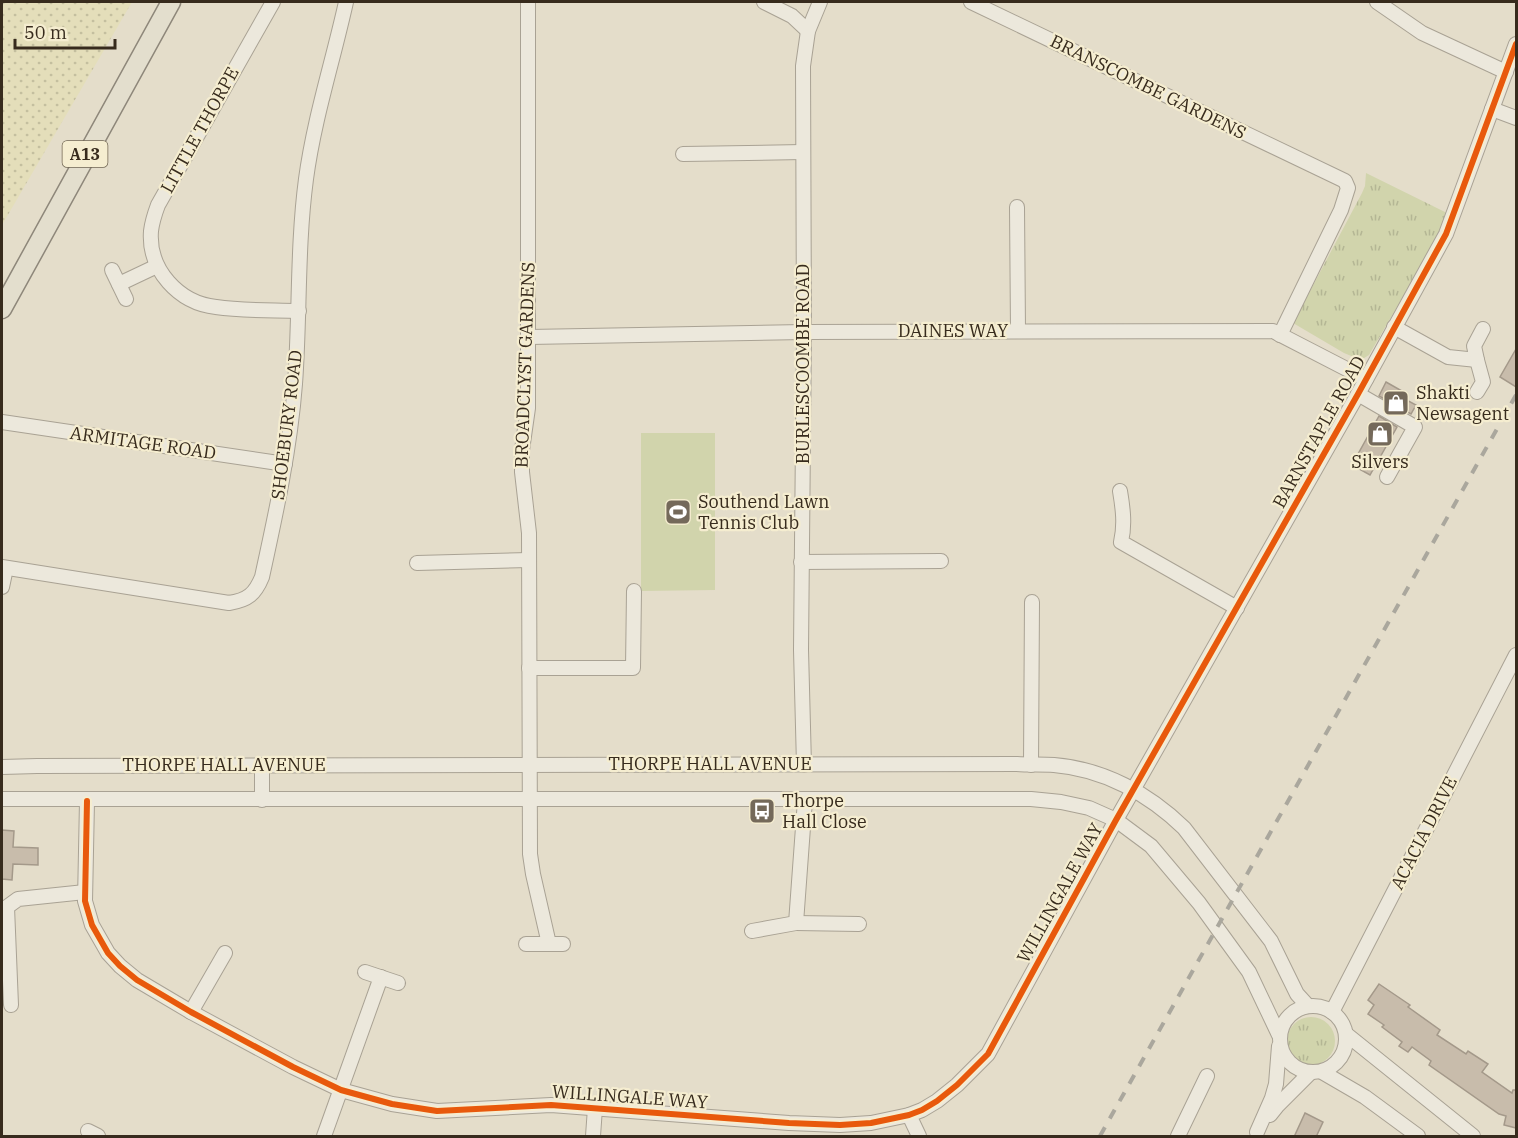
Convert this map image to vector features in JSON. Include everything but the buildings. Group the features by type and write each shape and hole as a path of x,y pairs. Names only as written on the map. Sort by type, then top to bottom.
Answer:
{"main road":[{"name":"A13","path":"2,309 171,2"}],"street":[{"name":"LITTLE THORPE","path":"273,2 158,205 151,230 151,245 157,266 171,285 185,296 215,308 299,311"},
{"name":"SHOEBURY ROAD","path":"4,567 230,603 242,601 251,596 262,577 285,464 295,387 306,180 313,138 346,2"},
{"name":"BROADCLYST GARDENS","path":"526,944 556,944 531,864 528,509 522,472 522,450 528,408 529,337 528,2"},
{"path":"764,2 792,16 808,31"},
{"name":"BURLESCOOMBE ROAD","path":"804,765 801,562 804,332 802,66 808,31 819,2"},
{"name":"BRANSCOMBE GARDENS","path":"971,2 1345,181 1348,188 1347,197 1280,335"},
{"path":"1377,2 1422,33 1506,72"},
{"name":"BARNSTAPLE ROAD","path":"1116,820 1135,790 1446,234 1516,44"},
{"path":"1492,109 1516,118"},
{"path":"683,154 803,152"},
{"path":"1017,207 1018,330"},
{"path":"119,284 157,266"},
{"path":"112,270 126,299"},
{"path":"1394,327 1448,357 1478,360"},
{"path":"1477,392 1483,382 1474,346 1483,329"},
{"name":"DAINES WAY","path":"529,337 1018,330 1274,331 1366,379"},
{"path":"1358,394 1415,427 1387,477"},
{"name":"ARMITAGE ROAD","path":"2,422 285,464"},
{"path":"1120,491 1124,517 1124,531 1120,542 1237,608"},
{"path":"417,563 529,560"},
{"path":"801,562 941,561"},
{"path":"2,587 4,567"},
{"path":"529,668 633,668 634,591"},
{"path":"1031,765 1032,602"},
{"name":"ACACIA DRIVE","path":"1332,1012 1516,655"},
{"name":"THORPE HALL AVENUE","path":"2,767 530,764 1054,765 1102,775 1135,790 1170,814 1194,840 1271,941 1298,994 1308,1006"},
{"path":"262,765 262,800"},
{"name":"THORPE HALL AVENUE","path":"2,799 87,801 1031,800 1061,802 1089,808 1116,820 1151,846 1199,903 1249,972 1279,1041"},
{"path":"796,924 805,800"},
{"name":"WILLINGALE WAY","path":"87,801 85,901 92,925 108,953 137,980 191,1012 341,1090 392,1104 437,1111 551,1105 789,1130 871,1123 909,1115 937,1101 957,1086 988,1054 1116,820"},
{"path":"11,1005 7,907 18,899 85,892"},
{"path":"753,931 796,924 859,924"},
{"path":"191,1012 225,953"},
{"path":"365,972 398,983"},
{"path":"324,1137 381,977"},
{"path":"1308,1006 1316,1006 1332,1012 1343,1024 1346,1034 1345,1047 1340,1059 1331,1068 1316,1073 1278,1105 1256,1135 1276,1084 1279,1041 1283,1023 1290,1014 1308,1006"},
{"path":"1346,1034 1450,1116 1473,1137"},
{"path":"1279,1041 1283,1056 1292,1067 1316,1073 1365,1097 1418,1137"},
{"path":"1178,1137 1207,1076"},
{"name":"WILLINGALE WAY","path":"593,1137 595,1108"},
{"path":"909,1115 919,1137"}],"shaded area":[{"path":"2,2 132,2 2,225"}],"green space":[{"path":"1366,173 1447,213 1444,226 1369,355 1361,360 1344,353 1293,323 1362,193"},
{"name":"Southend Lawn Tennis Club","path":"641,433 715,433 715,590 641,591"},
{"path":"1306,1017 1316,1017 1331,1027 1335,1041 1334,1050 1325,1061 1316,1065 1306,1065 1291,1055 1287,1046 1287,1036 1297,1021"}],"railway":[{"path":"1100,1136 1516,395"}],"cycle path":[{"path":"87,801 85,901 92,925 108,953 137,980 191,1012 341,1090 392,1104 437,1111 551,1105 840,1125 871,1123 922,1110 957,1085 988,1054 1116,820 1358,394 1446,234 1516,44"}],"place":[{"name":"Shakti Newsagent","path":"1396,403"},
{"name":"Silvers","path":"1380,434"},
{"name":"Southend Lawn Tennis Club","path":"678,512"},
{"name":"Thorpe Hall Close","path":"762,811"}]}
